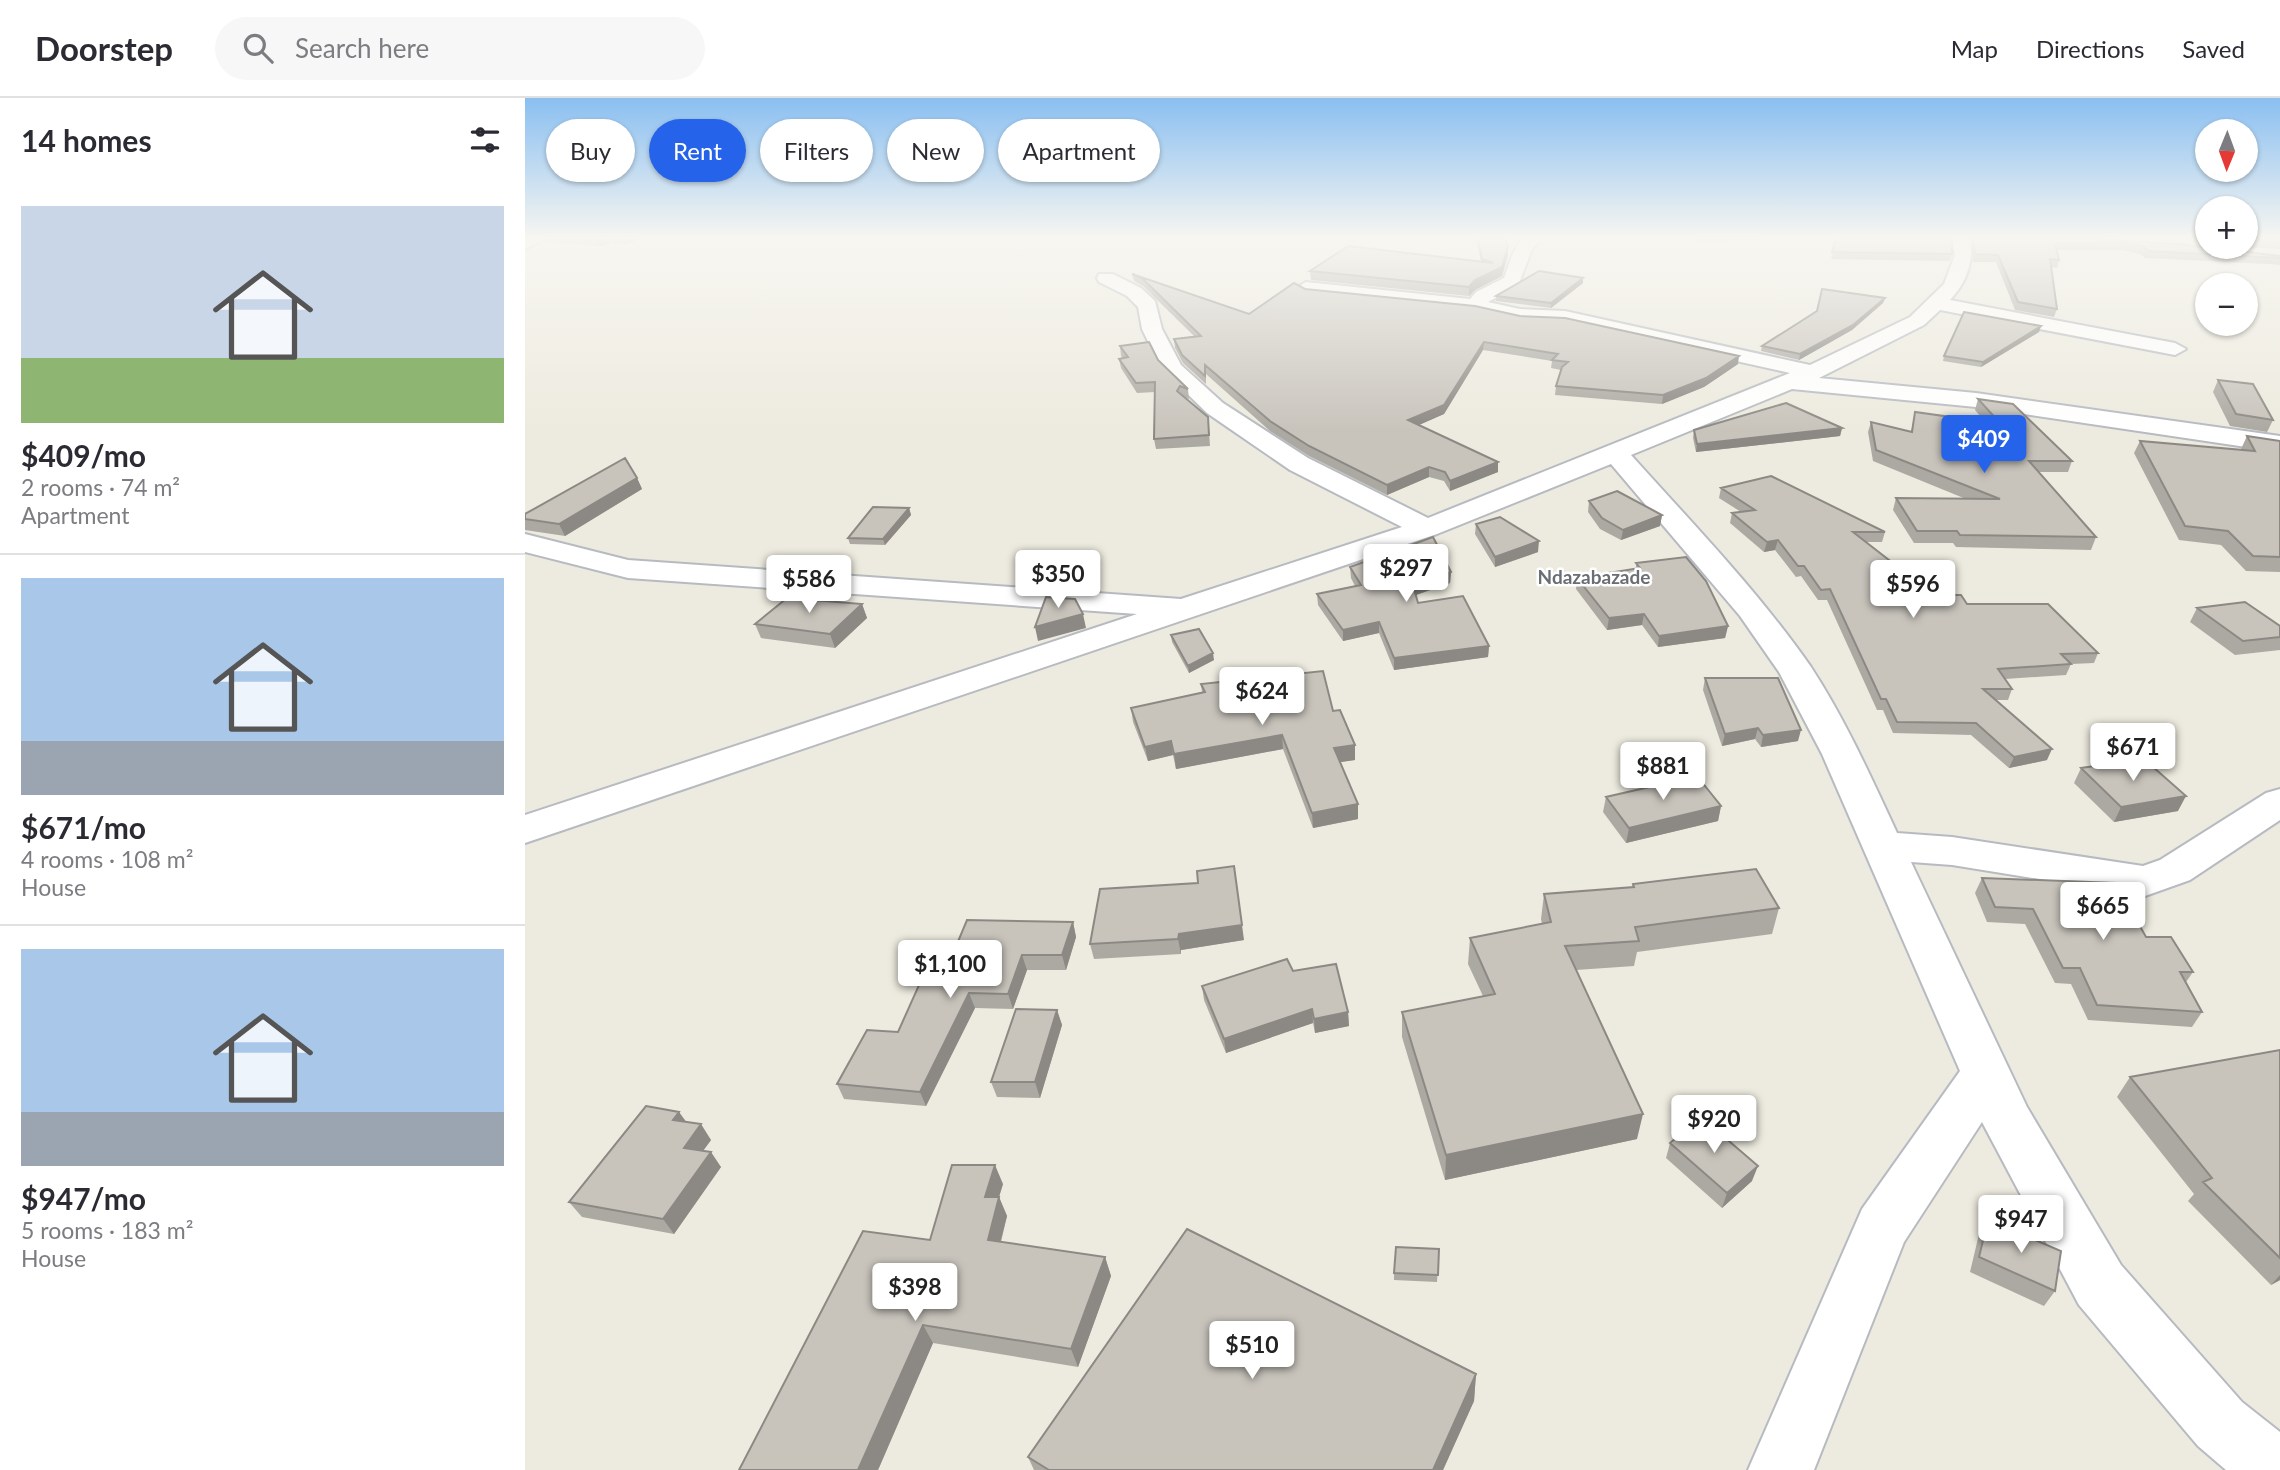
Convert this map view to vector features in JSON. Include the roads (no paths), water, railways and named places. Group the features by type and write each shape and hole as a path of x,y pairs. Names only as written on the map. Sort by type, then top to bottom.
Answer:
{"street":[{"path":"1146,303 1152,329 1171,368 1215,408 1299,464 1427,528"},
{"path":"1384,312 1400,303"},
{"path":"1459,303 1495,312 1565,317 1801,377 2280,444"},
{"path":"1935,303 2175,349"},
{"path":"525,829 1193,608 1333,557 1427,528 1801,377 1917,321 1935,303"},
{"path":"1615,453 1751,609 1796,671 1841,754 2008,1122 2100,1285 2220,1424 2276,1470"},
{"path":"525,543 628,569 1193,608"},
{"path":"1882,846 1952,851 2145,881 2175,870 2280,802"},
{"path":"1781,1470 1882,1227 1986,1074"}],"district":[{"name":"Ndazabazade","path":"1594,577"}]}
